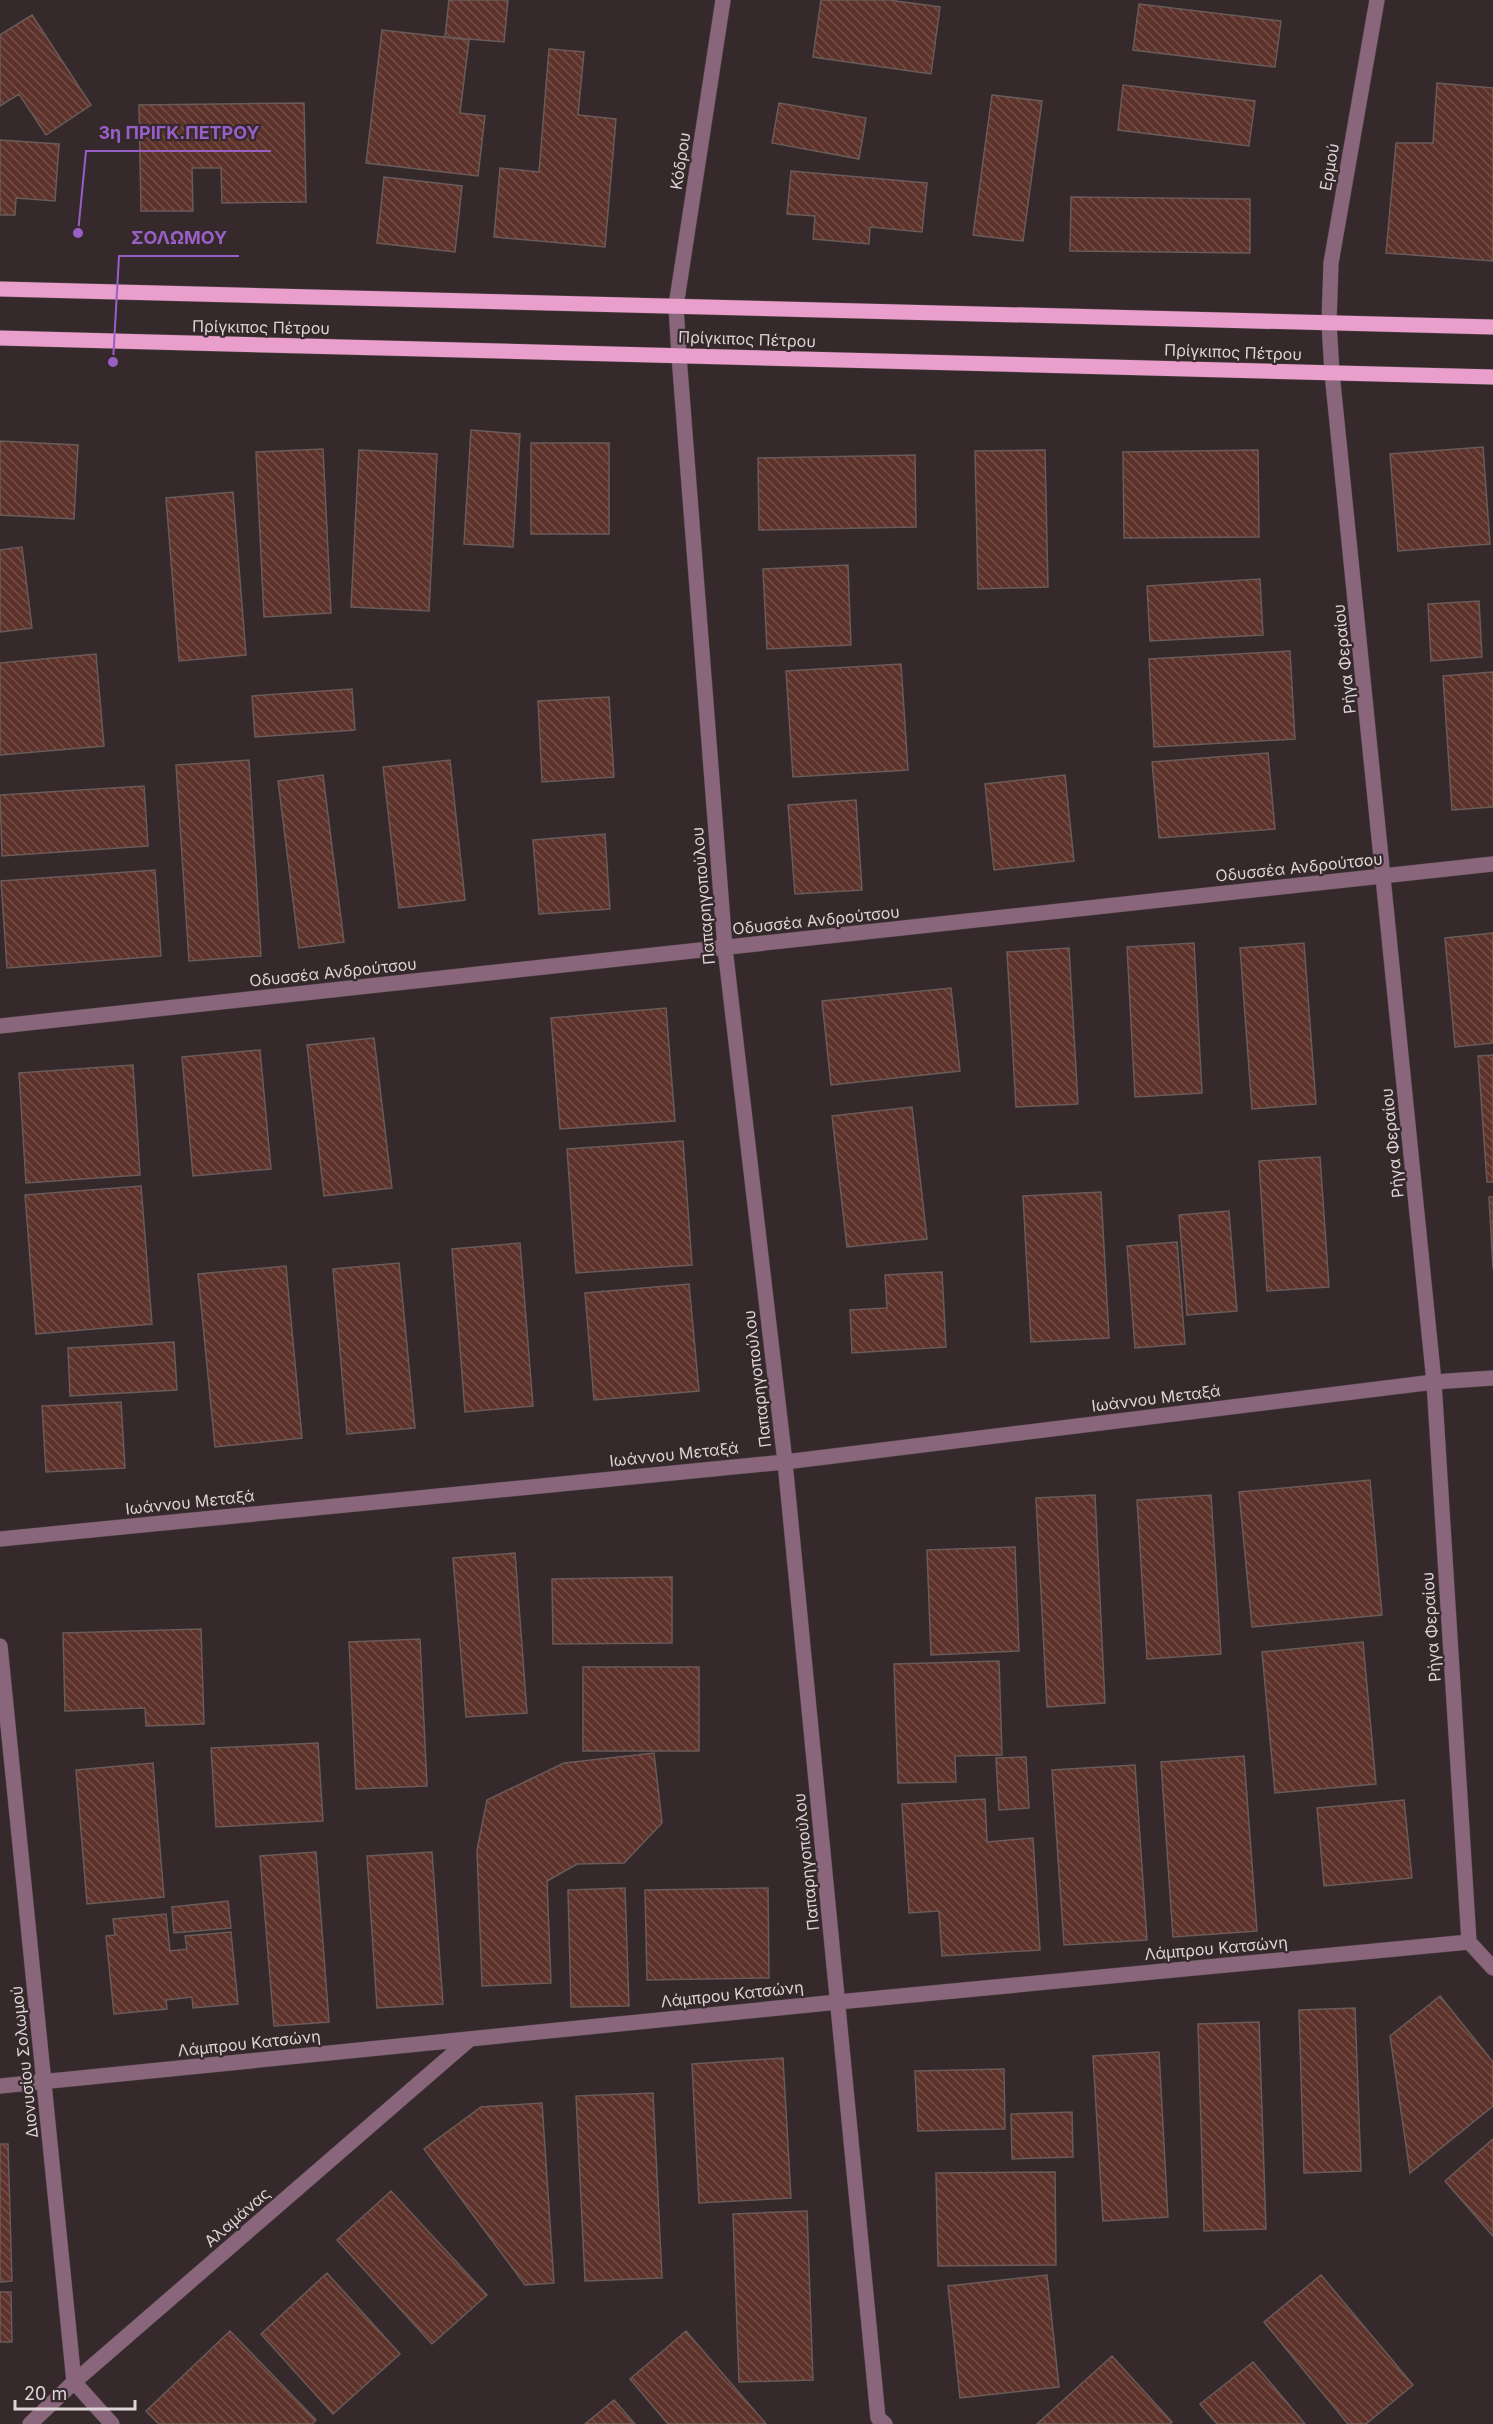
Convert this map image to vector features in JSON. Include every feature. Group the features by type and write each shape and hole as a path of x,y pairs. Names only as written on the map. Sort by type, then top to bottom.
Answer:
{"main road":[{"name":"Πρίγκιπος Πέτρου","path":"0,289 1493,327"},
{"name":"Πρίγκιπος Πέτρου","path":"0,338 1493,377"}],"street":[{"name":"Κόδρου","path":"677,327 676,306 723,0"},
{"name":"Ερμού","path":"1330,342 1331,263 1377,0"},
{"name":"Παπαρηγοπούλου","path":"677,327 725,948 785,1462 878,2422"},
{"name":"Ρήγα Φεραίου","path":"1330,342 1434,1382 1469,1942"},
{"name":"Οδυσσέα Ανδρούτσου","path":"0,1026 1493,864"},
{"name":"Ιωάννου Μεταξά","path":"0,1539 785,1462 1434,1382 1493,1378"},
{"name":"Διονυσίου Σολωμού","path":"0,1646 74,2382"},
{"path":"1469,1942 1493,1968"},
{"name":"Λάμπρου Κατσώνη","path":"0,2086 838,2002 1469,1942"},
{"name":"Αλαμάνας","path":"30,2424 74,2382 470,2039"},
{"path":"74,2382 112,2424"}],"building":[{"path":"449,0 508,0 504,42 445,37"},
{"path":"821,0 889,0 940,7 931,74 813,57"},
{"path":"1139,4 1281,21 1275,67 1133,50"},
{"path":"32,15 91,105 46,135 19,94 0,106 0,35"},
{"path":"382,30 469,40 460,113 485,116 478,176 366,163"},
{"path":"549,49 584,52 578,115 616,119 605,247 494,237 500,168 539,172"},
{"path":"1437,83 1493,88 1493,261 1386,253 1396,143 1433,143"},
{"path":"1123,85 1255,101 1249,146 1118,130"},
{"path":"992,95 1042,101 1023,241 973,235"},
{"path":"304,103 306,202 222,203 221,168 192,168 193,211 141,211 139,105"},
{"path":"779,103 866,118 859,159 772,143"},
{"path":"0,140 59,144 55,201 16,198 15,215 0,215"},
{"path":"791,171 927,183 922,232 870,227 869,244 813,239 815,216 787,214"},
{"path":"384,177 462,186 455,252 377,243"},
{"path":"1071,197 1250,199 1250,253 1070,251"},
{"path":"471,430 520,434 513,547 464,544"},
{"path":"0,441 78,445 74,519 0,515"},
{"path":"531,443 609,443 609,534 531,534"},
{"path":"1483,447 1490,544 1398,551 1390,454"},
{"path":"323,449 331,613 264,617 256,452"},
{"path":"359,450 437,454 429,611 351,607"},
{"path":"1045,450 1048,587 978,589 975,451"},
{"path":"1258,450 1259,537 1124,538 1123,452"},
{"path":"915,455 916,527 759,530 758,458"},
{"path":"233,492 246,655 179,661 166,498"},
{"path":"22,547 32,628 0,632 0,550"},
{"path":"848,565 851,645 767,649 763,569"},
{"path":"1260,579 1263,635 1150,641 1147,586"},
{"path":"1479,601 1482,657 1431,661 1428,604"},
{"path":"1290,651 1295,739 1154,747 1149,659"},
{"path":"96,654 104,746 0,755 0,663"},
{"path":"901,664 908,770 793,777 786,671"},
{"path":"1493,672 1493,807 1452,810 1443,676"},
{"path":"352,689 355,730 255,737 252,696"},
{"path":"609,697 614,777 542,782 538,701"},
{"path":"1268,753 1275,829 1159,838 1152,762"},
{"path":"249,760 261,956 189,961 176,765"},
{"path":"450,760 465,900 399,908 383,767"},
{"path":"323,775 344,942 299,948 278,781"},
{"path":"1065,775 1074,861 994,870 985,784"},
{"path":"144,786 148,846 2,856 0,795"},
{"path":"856,800 862,890 795,894 788,805"},
{"path":"605,834 610,909 539,914 533,840"},
{"path":"155,870 161,956 7,968 1,881"},
{"path":"1493,933 1493,1043 1455,1047 1445,938"},
{"path":"1194,943 1202,1093 1135,1097 1127,947"},
{"path":"1304,943 1316,1104 1252,1109 1240,948"},
{"path":"1069,948 1078,1104 1016,1107 1007,952"},
{"path":"951,988 960,1071 831,1085 822,1001"},
{"path":"666,1008 675,1121 560,1129 551,1018"},
{"path":"374,1038 392,1188 324,1196 307,1045"},
{"path":"260,1050 271,1169 193,1176 182,1057"},
{"path":"1493,1055 1493,1182 1487,1182 1478,1056"},
{"path":"133,1065 140,1175 26,1183 19,1073"},
{"path":"912,1107 927,1239 847,1247 832,1116"},
{"path":"683,1141 692,1265 576,1273 567,1149"},
{"path":"1320,1157 1329,1287 1267,1291 1259,1161"},
{"path":"141,1186 152,1324 36,1334 25,1195"},
{"path":"1101,1192 1109,1338 1031,1342 1023,1196"},
{"path":"1489,1197 1493,1197 1493,1269"},
{"path":"1229,1211 1237,1311 1187,1315 1179,1215"},
{"path":"1177,1242 1185,1344 1135,1348 1127,1246"},
{"path":"520,1243 533,1406 465,1412 452,1249"},
{"path":"399,1263 415,1428 347,1434 333,1269"},
{"path":"286,1266 302,1438 215,1447 198,1274"},
{"path":"942,1272 946,1347 852,1353 850,1310 887,1308 885,1275"},
{"path":"689,1284 699,1391 594,1400 585,1293"},
{"path":"174,1342 177,1390 70,1396 68,1348"},
{"path":"121,1402 125,1468 46,1472 42,1406"},
{"path":"1370,1480 1382,1615 1252,1627 1239,1492"},
{"path":"1095,1495 1105,1703 1047,1707 1036,1498"},
{"path":"1211,1495 1221,1654 1147,1659 1137,1500"},
{"path":"1015,1547 1019,1651 931,1655 927,1550"},
{"path":"515,1553 527,1713 466,1717 453,1558"},
{"path":"672,1577 672,1643 553,1644 552,1579"},
{"path":"201,1629 204,1724 146,1726 145,1708 65,1711 63,1633"},
{"path":"420,1639 427,1786 356,1789 349,1642"},
{"path":"1363,1642 1376,1784 1275,1793 1262,1652"},
{"path":"999,1661 1002,1755 955,1756 956,1782 898,1783 894,1664"},
{"path":"583,1667 699,1667 699,1751 583,1751"},
{"path":"318,1743 323,1821 216,1827 211,1748"},
{"path":"654,1753 662,1823 624,1863 577,1864 547,1881 551,1983 482,1986 477,1850 487,1800 564,1763"},
{"path":"1244,1756 1257,1931 1173,1937 1161,1762"},
{"path":"1026,1757 1029,1808 999,1810 996,1758"},
{"path":"153,1763 164,1897 87,1904 76,1770"},
{"path":"1135,1765 1147,1940 1064,1945 1052,1770"},
{"path":"985,1799 987,1842 1033,1838 1040,1950 942,1956 939,1911 909,1913 902,1804"},
{"path":"1404,1800 1412,1878 1324,1886 1317,1808"},
{"path":"316,1852 329,2022 274,2026 260,1856"},
{"path":"432,1852 443,2004 377,2008 367,1856"},
{"path":"625,1888 629,2006 571,2007 568,1890"},
{"path":"768,1888 769,1978 647,1980 645,1890"},
{"path":"228,1901 231,1928 174,1933 172,1907"},
{"path":"166,1914 170,1951 187,1949 185,1936 231,1932 238,2004 193,2008 192,1997 166,2000 167,2009 114,2014 106,1936 115,1935 113,1919"},
{"path":"1440,1996 1493,2062 1493,2106 1410,2173 1390,2036"},
{"path":"1355,2008 1361,2171 1304,2173 1299,2010"},
{"path":"1259,2022 1266,2229 1204,2231 1198,2024"},
{"path":"1159,2052 1168,2217 1103,2221 1093,2056"},
{"path":"783,2058 791,2198 699,2203 692,2064"},
{"path":"1004,2069 1005,2129 918,2131 915,2071"},
{"path":"653,2093 662,2278 585,2281 576,2096"},
{"path":"542,2103 554,2283 525,2285 424,2149 481,2107"},
{"path":"1072,2112 1073,2157 1012,2159 1011,2114"},
{"path":"1493,2139 1493,2236 1445,2181"},
{"path":"0,2144 8,2144 12,2281 0,2282"},
{"path":"1055,2172 1056,2265 938,2266 936,2173"},
{"path":"391,2191 487,2295 432,2344 337,2240"},
{"path":"807,2211 813,2380 739,2382 733,2214"},
{"path":"327,2273 400,2354 333,2414 261,2334"},
{"path":"1047,2275 1059,2387 960,2398 948,2286"},
{"path":"1321,2275 1413,2385 1366,2424 1348,2424 1264,2322"},
{"path":"0,2292 11,2292 12,2342 0,2342"},
{"path":"230,2331 316,2420 312,2424 159,2424 146,2411"},
{"path":"686,2331 766,2424 668,2424 630,2379"},
{"path":"1112,2356 1172,2422 1170,2424 1037,2424"},
{"path":"1253,2362 1305,2424 1217,2424 1200,2404"},
{"path":"614,2400 635,2424 585,2424"}],"place":[{"name":"3η ΠΡΙΓΚ.ΠΕΤΡΟΥ","path":"78,233"},
{"name":"ΣΟΛΩΜΟΥ","path":"113,362"}]}
